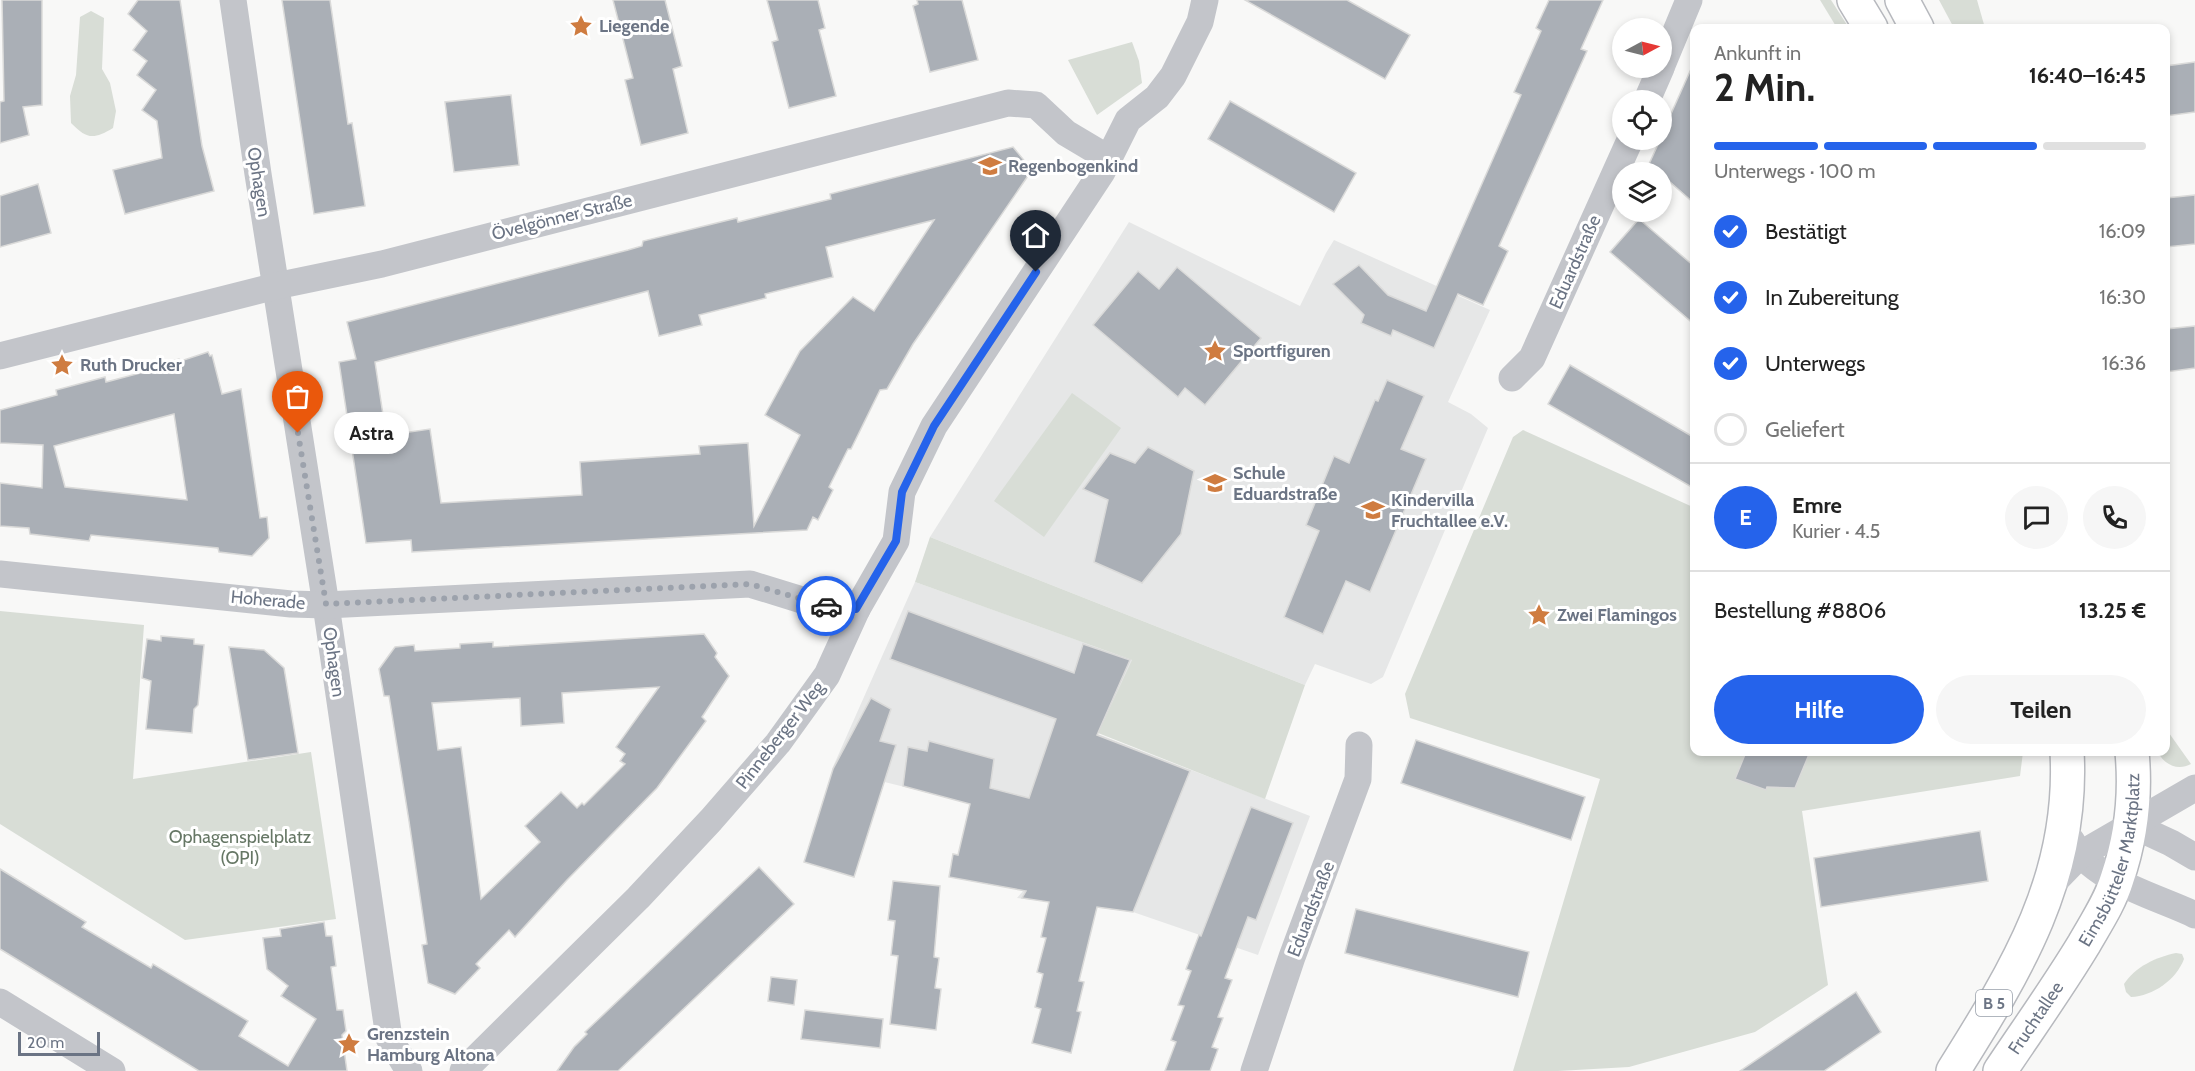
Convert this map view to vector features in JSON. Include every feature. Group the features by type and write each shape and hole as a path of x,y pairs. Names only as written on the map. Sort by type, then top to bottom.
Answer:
{"main road":[{"path":"1854,0 1869,24"},
{"path":"1902,0 1915,24"},
{"name":"B 5","path":"1953,1071 2032,933 2050,886 2065,825 2067,756"},
{"name":"Eimsbütteler Marktplatz","path":"2072,963 2103,911 2117,880 2130,824 2133,794 2132,756"},
{"name":"Fruchtallee","path":"2000,1071 2072,963"}],"street":[{"name":"Ophagen","path":"233,0 326,604 389,1038 409,1071"},
{"name":"Pinneberger Weg","path":"463,1071 638,898 711,820 778,743 827,675 856,609 896,541 902,492 934,426 1102,172 1128,120 1157,97 1173,76 1200,22 1205,0"},
{"path":"1672,40 1689,0"},
{"name":"Övelgönner Straße","path":"0,357 276,286 382,264 1008,103 1036,105 1066,133 1108,158"},
{"name":"Eduardstraße","path":"1512,378 1532,358 1626,150"},
{"name":"Hoherade","path":"0,574 291,604 750,584 818,605 856,609"},
{"name":"Eduardstraße","path":"1254,1071 1292,957 1358,779 1359,745"},
{"path":"2050,886 2081,854 2195,788"},
{"path":"2130,824 2195,857"},
{"path":"2065,825 2081,854 2098,870 2195,915"},
{"path":"0,1002 112,1071"}],"shaded area":[{"name":"Schule Eduardstraße","path":"1129,222 1300,306 1334,240 1490,310 1448,402 1471,414 1488,428 1383,677 1371,684 1315,664 1305,685 930,537"},
{"path":"915,582 1133,660 1098,734 1310,816 1258,955 1133,912 1017,898 1023,891 1050,823 832,769"}],"green space":[{"path":"1820,0 1831,0 1846,24 1835,24"},
{"path":"1939,0 1977,0 1984,24 1952,24"},
{"path":"91,11 104,18 102,69 110,83 116,111 113,128 95,136 86,135 71,123 70,96 76,75 80,17"},
{"path":"1132,42 1139,61 1142,83 1097,115 1068,60"},
{"path":"1072,393 1121,428 1044,537 994,501"},
{"path":"1523,430 1690,506 1690,756 2022,756 2020,776 1802,811 1828,985 1755,1032 1629,1067 1513,1071 1600,779 1410,718 1405,694 1513,437"},
{"path":"930,537 1305,685 1265,799 1098,733 1132,660 915,582"},
{"name":"Ophagenspielplatz (OPI)","path":"0,611 144,625 133,779 311,752 336,919 185,940 0,824"},
{"path":"2170,734 2191,764 2176,767 2161,757 2170,756"},
{"path":"2176,953 2182,954 2184,959 2175,974 2163,986 2139,996 2131,997 2126,992 2124,984 2140,968 2161,957"}],"building":[{"path":"2,0 42,0 42,105 23,107 29,135 0,143 0,102 4,101"},
{"path":"138,0 180,0 202,146 214,191 125,214 113,170 162,158 157,121 142,110 156,90 137,75 147,61 133,50 147,31 128,14"},
{"path":"282,0 330,0 348,124 352,123 365,206 314,214"},
{"path":"613,0 665,0 682,66 673,69 688,133 641,145 625,80 633,78"},
{"path":"767,0 818,0 825,28 819,30 836,96 789,108 772,42 778,40"},
{"path":"917,0 962,0 978,60 930,72 913,6 918,4"},
{"path":"1245,0 1347,0 1410,35 1385,79"},
{"path":"1549,0 1603,0 1581,49 1587,51 1499,246 1508,251 1483,305 1458,294 1434,348 1393,330 1391,336 1361,323 1364,315 1333,284 1359,265 1388,295 1426,311 1521,95 1514,92 1541,31 1536,28"},
{"path":"2195,62 2195,112 2170,115 2170,65"},
{"path":"1690,71 1690,200 1672,184 1672,162 1650,162 1655,150 1672,150 1672,112"},
{"path":"511,95 519,165 454,172 445,102"},
{"path":"1230,101 1356,173 1334,212 1208,139"},
{"path":"1013,147 1032,170 913,344 887,389 880,390 829,487 833,490 818,520 813,517 807,530 412,552 411,540 366,543 339,362 356,359 347,322 628,250 642,246 643,241 737,218 738,222 831,199 830,194","holes":["934,220 874,311 853,297 800,351 765,415 800,435 754,526 748,443 699,446 700,454 580,462 582,495 441,503 430,429 396,434 395,427 385,428 375,362 648,291 659,336 702,325 699,315 766,298 765,294 833,277 826,247"]},
{"path":"38,184 51,233 0,247 0,196"},
{"path":"2195,195 2195,244 2170,247 2170,198"},
{"path":"1636,222 1642,222 1690,263 1690,321 1610,252"},
{"path":"1177,267 1261,338 1205,405 1185,388 1178,397 1093,325 1138,271 1159,289"},
{"path":"2195,326 2195,368 2170,371 2170,329"},
{"path":"208,352 210,356 212,355 222,394 241,389 260,518 267,517 269,538 252,556 219,552 218,548 91,535 89,541 30,534 29,528 0,526 0,483 42,488 43,445 0,443 0,410 57,395 56,390 105,377 106,382 152,370 153,366 179,359 181,361","holes":["174,414 187,500 65,487 54,446"]},
{"path":"1570,365 1690,435 1690,486 1548,404"},
{"path":"1387,380 1424,396 1401,449 1426,459 1370,592 1346,581 1323,634 1284,617 1319,531 1306,525 1334,456 1349,463 1375,400 1378,401"},
{"path":"1148,447 1194,471 1181,534 1142,583 1094,562 1108,500 1083,489 1110,453 1135,463"},
{"path":"908,611 1074,673 1083,644 1130,660 1097,735 1190,771 1133,912 1097,907 1079,981 1084,982 1077,1011 1081,1012 1071,1053 1032,1043 1041,1009 1035,1007 1043,974 1037,972 1046,938 1041,937 1049,902 1022,898 1026,891 949,877 953,854 958,855 970,804 903,786 908,747 927,751 929,741 994,759 990,788 1029,798 1056,719 890,659"},
{"path":"704,634 717,653 715,657 729,676 702,717 706,721 657,788 515,937 509,930 476,964 480,968 455,994 428,983 422,945 427,944 409,821 389,696 384,696 379,669 395,647 414,645 415,651 460,648 460,644 493,642 493,647","holes":["659,687 616,747 625,754 620,761 625,764 584,805 582,803 577,808 561,792 525,826 540,842 481,899 461,747 438,750 432,703 520,698 521,726 564,723 562,693"]},
{"path":"161,636 194,639 194,644 204,645 198,705 194,709 192,733 146,729 151,681 142,678 147,639 161,641"},
{"path":"229,647 264,650 284,668 298,753 248,760"},
{"path":"871,698 891,709 880,741 896,745 854,877 804,862 833,769"},
{"path":"1416,740 1585,797 1571,840 1401,783"},
{"path":"1744,756 1808,756 1795,788 1767,787 1766,790 1735,779"},
{"path":"1251,807 1293,823 1256,920 1248,917 1225,978 1232,980 1218,1017 1223,1018 1212,1047 1218,1049 1210,1071 1165,1071 1176,1042 1171,1040 1184,1006 1178,1005 1191,971 1186,969"},
{"path":"1980,831 1988,881 1821,907 1814,858"},
{"path":"759,867 794,904 618,1071 557,1071 574,1047 587,1034 585,1032"},
{"path":"0,869 86,922 82,927 151,968 153,964 248,1021 239,1036 288,1066 316,1019 281,996 288,986 267,969 263,938 281,936 280,929 324,922 326,936 332,936 336,966 331,967 337,1010 343,1010 346,1031 342,1035 347,1071 199,1071 0,949"},
{"path":"893,881 940,886 934,957 939,958 935,988 941,989 936,1030 890,1024 898,956 891,955 895,921 888,920"},
{"path":"1356,909 1529,952 1518,997 1345,953"},
{"path":"771,977 797,980 794,1005 768,1001"},
{"path":"1856,992 1881,1032 1824,1071 1740,1071"},
{"path":"805,1010 883,1019 880,1048 801,1039"}],"way so far":[{"path":"298,433 326,604 750,584 826,606"}],"place":[{"name":"Liegende","path":"581,26"},
{"name":"Regenbogenkind","path":"990,166"},
{"name":"Sportfiguren","path":"1215,351"},
{"name":"Ruth Drucker","path":"62,365"},
{"name":"Astra","path":"298,433"},
{"name":"Schule Eduardstraße","path":"1215,483"},
{"name":"Kindervilla Fruchtallee e.V.","path":"1373,510"},
{"name":"Zwei Flamingos","path":"1539,615"},
{"name":"Grenzstein Hamburg Altona","path":"349,1044"}],"route":[{"path":"826,606 856,609 896,541 902,492 934,426 1036,272"}]}
